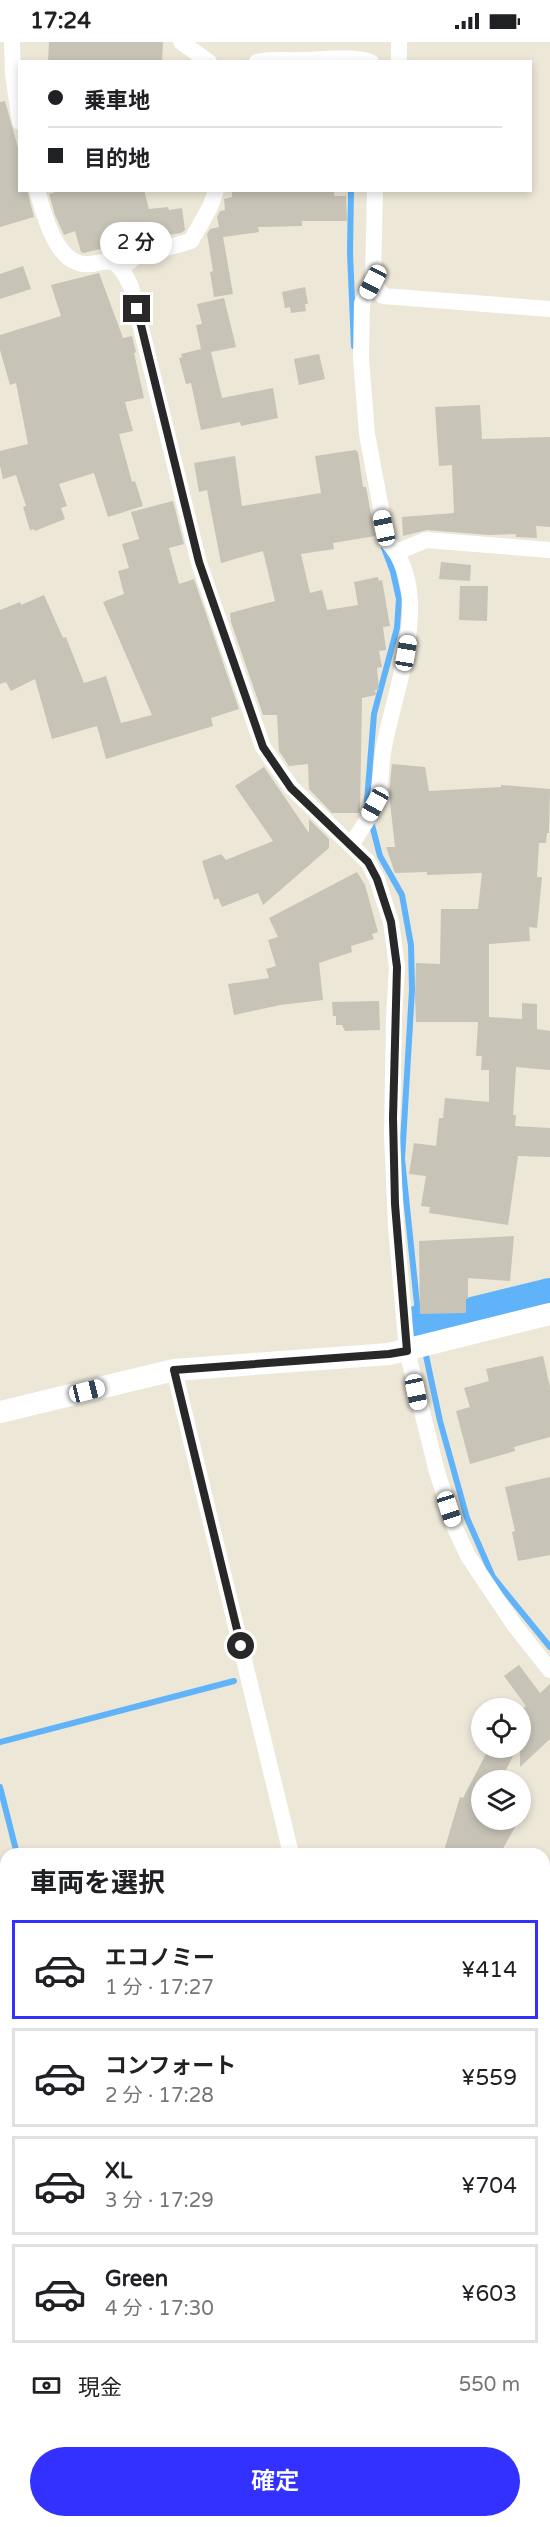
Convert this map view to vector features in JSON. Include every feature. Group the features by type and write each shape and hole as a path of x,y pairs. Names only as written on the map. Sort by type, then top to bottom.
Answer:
{"street":[{"path":"12,42 13,74 18,108"},
{"path":"181,42 206,60"},
{"path":"399,42 399,60"},
{"path":"264,60 351,58 361,60"},
{"path":"38,192 51,235 70,259 82,264 113,262 123,267 134,298 199,562 263,747 291,788 368,862 377,879 391,922 397,967 392,1134 396,1227 407,1351 437,1472 459,1537 468,1556 515,1626 550,1670"},
{"path":"123,267 135,257 191,241 210,207 215,192"},
{"path":"351,845 375,804 384,747 410,626 410,597 397,552 387,541 367,434 362,359 362,303 373,282 375,192"},
{"path":"373,282 383,296 550,309"},
{"path":"397,552 426,540 550,550"},
{"path":"0,1412 174,1370 407,1351 550,1314"},
{"path":"174,1370 290,1848"}],"building":[{"path":"49,42 163,42 162,60 48,60"},
{"path":"5,101 18,148 18,192 28,192 34,217 0,227 0,102"},
{"path":"56,192 145,192 149,209 182,208 185,230 181,233 140,239 84,253 81,252 75,231 64,235 49,194"},
{"path":"232,192 334,192 334,196 346,196 347,221 302,221 302,226 258,227 259,232 223,237 233,294 214,297 210,272 213,271 207,234 210,229 219,227 217,217 220,211 225,210 224,199 232,197"},
{"path":"23,266 31,289 0,299 0,274"},
{"path":"99,273 123,338 132,336 136,352 134,353 144,398 125,402 133,431 119,434 132,482 135,481 143,506 108,517 94,473 59,484 67,506 61,508 65,519 35,531 30,530 23,507 26,506 16,475 3,479 0,466 0,451 28,444 16,383 10,385 0,350 0,335 61,316 51,285"},
{"path":"305,287 308,304 305,304 306,311 291,313 290,307 285,308 282,292"},
{"path":"224,298 236,347 211,352 222,398 273,388 278,418 241,426 240,422 201,430 191,383 186,384 179,358 182,357 181,354 201,349 196,325 202,324 197,304"},
{"path":"319,354 325,379 299,385 294,359"},
{"path":"480,405 482,439 550,437 550,527 536,526 537,538 516,537 516,534 489,535 427,530 403,536 402,517 454,513 452,465 439,466 435,407"},
{"path":"355,450 358,452 363,487 366,487 375,536 333,543 334,549 301,554 310,593 322,590 327,610 358,605 354,582 378,577 379,581 382,580 390,626 383,627 386,650 379,651 382,667 377,668 379,690 375,690 376,695 362,698 360,811 359,813 332,813 309,789 308,764 289,766 279,751 277,715 263,715 231,622 230,613 275,601 263,551 221,563 207,490 199,492 194,463 235,456 242,506 321,493 315,456"},
{"path":"173,501 184,544 169,548 179,584 194,579 239,709 211,718 213,726 106,759 97,726 52,739 35,679 11,691 6,682 0,684 0,610 20,602 21,605 44,595 63,638 66,637 84,683 106,676 121,723 152,715 103,602 124,594 118,571 129,568 122,544 139,539 131,512"},
{"path":"441,562 471,565 470,581 439,579"},
{"path":"460,586 488,586 487,621 459,620"},
{"path":"392,764 425,767 429,791 501,787 501,785 550,789 549,833 547,833 546,843 539,843 537,877 542,877 537,928 529,927 530,941 489,944 489,1017 522,1019 522,1003 537,1004 537,1029 550,1031 550,1070 516,1067 513,1115 516,1115 515,1126 550,1128 550,1157 518,1156 508,1225 429,1213 430,1207 421,1206 426,1176 409,1174 414,1143 436,1146 439,1118 443,1118 445,1098 489,1102 489,1070 481,1070 482,1056 476,1056 478,1022 416,1022 415,997 416,963 440,964 441,909 478,909 482,873 427,875 427,872 395,873 386,847 395,847 389,793"},
{"path":"264,767 309,833 309,819 329,839 329,848 263,905 258,893 222,907 218,898 214,900 202,861 221,854 226,860 273,841 235,786"},
{"path":"357,872 365,885 378,932 372,934 374,939 351,946 352,952 319,963 323,1000 280,1005 234,1015 228,984 269,978 266,969 276,966 268,940 278,937 269,918"},
{"path":"379,1001 380,1030 345,1031 342,1025 336,1025 332,1002"},
{"path":"514,1236 510,1281 468,1278 466,1313 420,1314 419,1241"},
{"path":"543,1356 550,1387 550,1437 514,1447 515,1451 470,1464 456,1411 470,1407 464,1388 489,1381 486,1369"},
{"path":"550,1477 550,1555 518,1561 512,1532 515,1531 505,1487"},
{"path":"519,1665 540,1693 550,1684 550,1739 531,1757 531,1698 520,1698 504,1676"},
{"path":"484,1758 512,1758 506,1770 478,1770"},
{"path":"520,1758 530,1758 520,1767"},
{"path":"471,1783 471,1830 513,1830 503,1848 445,1848 460,1797 463,1798"}],"waterway":[{"path":"351,192 350,253 354,346"},
{"path":"369,811 367,801 374,714 397,628 399,599 393,572 384,548"},
{"path":"371,821 380,856 402,895 411,945 412,990 402,1159 419,1323 440,1421 467,1518 493,1577 550,1647"},
{"path":"419,1323 432,1325 550,1296"},
{"path":"0,1742 234,1681"},
{"path":"0,1787 15,1848"}],"route":[{"path":"137,309 199,562 263,747 291,788 368,862 377,879 391,922 397,967 392,1134 396,1227 407,1351 174,1370 241,1646"}]}
